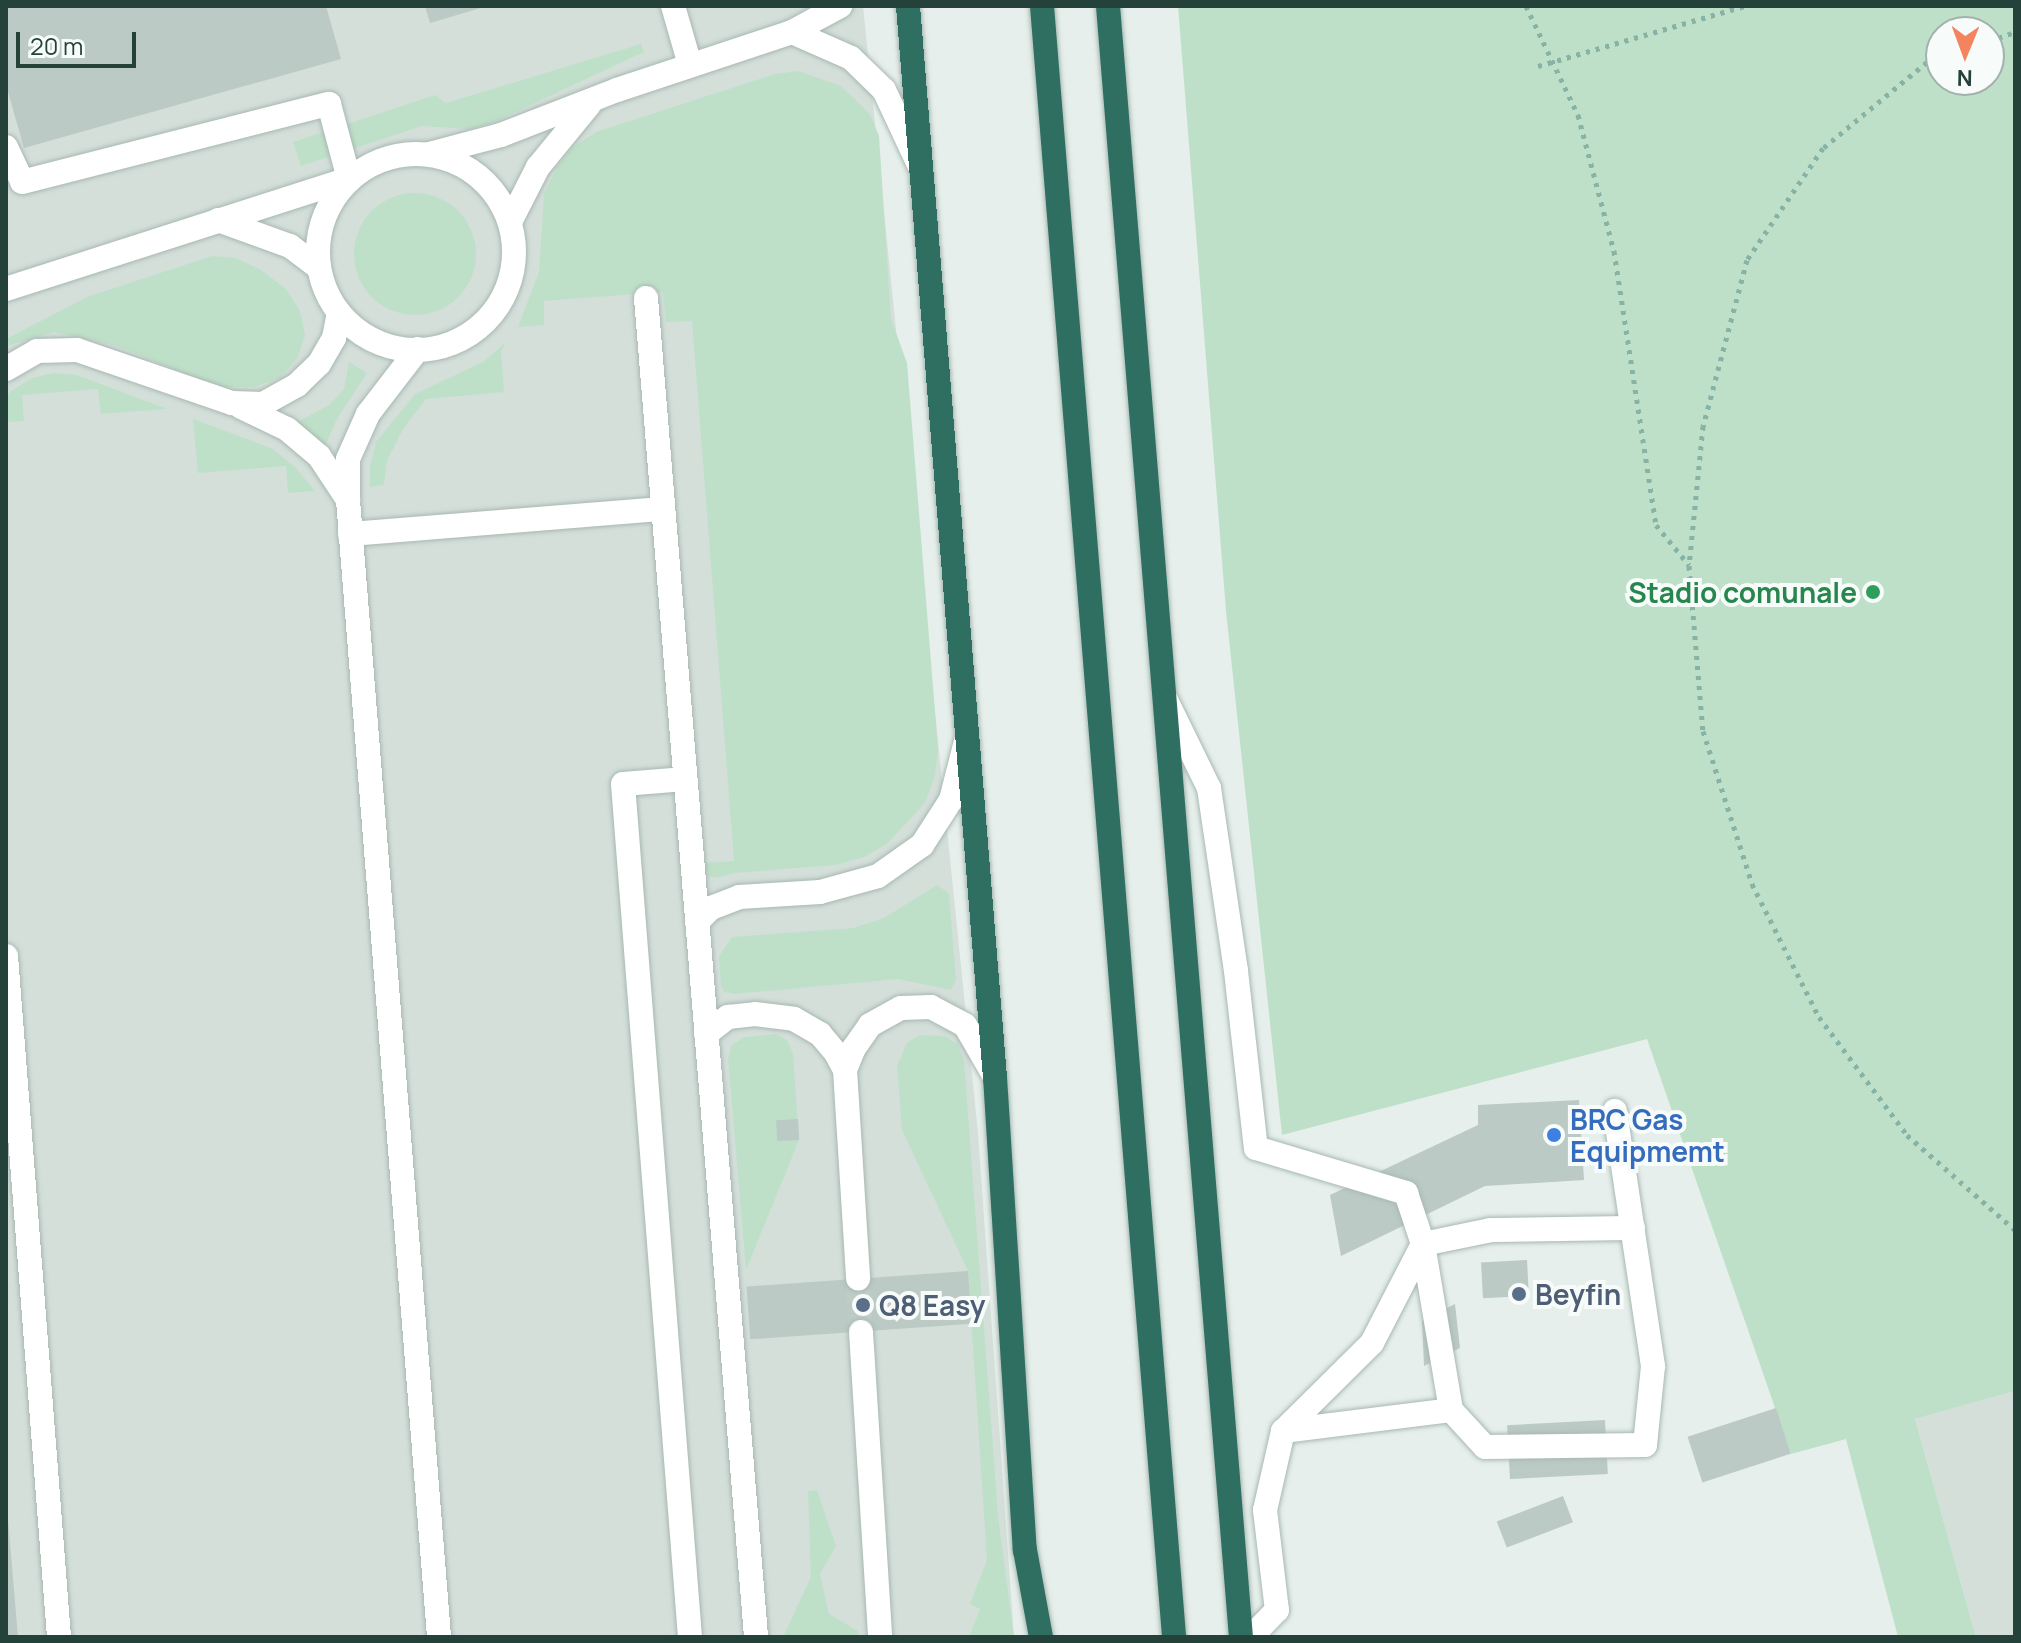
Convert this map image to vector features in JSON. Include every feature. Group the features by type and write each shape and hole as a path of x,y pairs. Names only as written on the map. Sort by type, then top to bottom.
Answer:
{"highway":[{"path":"908,6 995,1077 1025,1550 1041,1637"},
{"path":"1042,6 1174,1637"},
{"path":"1108,6 1241,1637"}],"street":[{"path":"673,6 690,65"},
{"path":"426,155 501,135 690,65 792,32 840,6"},
{"path":"792,32 851,58 884,90 921,169"},
{"path":"6,147 22,182 329,104 349,179"},
{"path":"510,222 538,167 589,104"},
{"path":"6,289 349,179 374,162 396,155 426,155 448,158 474,172 500,199 510,222 514,239 513,271 500,304 480,327 446,346 418,349 382,345 361,334 339,312 324,290 317,266 318,236 325,211 349,179"},
{"path":"218,220 290,246 317,266"},
{"path":"646,298 756,1637"},
{"path":"232,403 263,404 297,385 319,364 334,338 339,312"},
{"path":"418,349 368,414 348,459 348,500 439,1637"},
{"path":"6,369 37,351 77,350 232,403 287,429 319,456 348,500"},
{"path":"350,534 663,509"},
{"path":"1166,700 1209,788 1236,971 1256,1148 1406,1193 1423,1244 1451,1410 1485,1447 1645,1445 1653,1366 1615,1111"},
{"path":"697,922 711,908 739,897 820,892 878,876 922,845 951,800 966,739"},
{"path":"685,779 623,784 690,1637"},
{"path":"6,956 59,1637"},
{"path":"858,1279 845,1070 854,1048 870,1025 901,1008 931,1007 965,1025 995,1077"},
{"path":"706,1034 728,1017 755,1014 794,1019 820,1034 845,1070"},
{"path":"1423,1244 1491,1230 1633,1228"},
{"path":"1251,1637 1277,1610 1265,1510 1283,1431 1372,1343 1423,1244"},
{"path":"861,1332 880,1637"},
{"path":"1283,1431 1451,1410"}],"path":[{"path":"1526,6 1578,115 1614,251 1638,385 1656,525 1689,566"},
{"path":"1538,66 1744,6"},
{"path":"1925,64 1823,148 1747,260 1703,426 1689,566 1703,731 1752,884 1819,1017 1907,1135 2015,1230"}],"shaded area":[{"path":"6,6 863,6 978,1133 1014,1637 6,1637"},
{"path":"2015,1391 2015,1637 1976,1637 1915,1419"}],"green space":[{"path":"1178,6 2015,6 2015,1391 1915,1419 1976,1637 1898,1637 1846,1439 1791,1454 1647,1039 1282,1135 1226,611"},
{"path":"641,44 644,52 494,122 470,129 422,126 301,166 293,142 435,95 446,103"},
{"path":"798,71 841,86 870,114 879,136 891,319 907,363 938,749 935,776 925,803 887,844 864,857 836,865 734,873 716,878 708,876 705,863 734,861 692,321 666,322 663,292 544,301 544,325 518,327 539,272 544,194 557,167 573,147 596,132 775,74"},
{"path":"415,193 438,198 458,211 471,231 476,254 471,277 458,297 438,310 415,315 392,310 372,297 359,277 354,254 359,231 372,211 392,198"},
{"path":"212,256 236,258 261,270 285,288 300,311 305,335 298,357 281,377 254,387 219,387 117,346 54,332 6,346 6,339 87,297"},
{"path":"505,343 501,352 504,392 426,399 403,429 387,461 384,485 370,487 370,466 376,442 415,394 483,362"},
{"path":"349,362 367,373 337,419 325,446 294,424 329,405 344,389"},
{"path":"53,373 77,375 273,449 296,468 315,491 288,493 286,466 198,473 193,419 167,409 101,414 98,389 22,395 24,421 6,422 6,397 11,391 32,378"},
{"path":"937,885 949,893 956,980 951,990 898,979 734,994 724,992 721,986 719,956 732,937 853,928 884,918"},
{"path":"777,1034 787,1040 793,1054 799,1140 746,1270 728,1058 732,1045 745,1037"},
{"path":"919,1035 945,1036 958,1045 964,1060 998,1516 1014,1637 969,1637 980,1609 970,1604 987,1560 968,1271 902,1130 897,1066 907,1043"},
{"path":"817,1490 836,1546 820,1574 829,1614 858,1631 859,1637 783,1637 811,1577 808,1491"}],"building":[{"path":"6,6 326,6 341,59 24,148 6,85"},
{"path":"425,6 484,6 484,7 430,23"},
{"path":"1579,1100 1584,1180 1485,1186 1341,1256 1330,1195 1478,1125 1478,1105"},
{"path":"798,1119 799,1140 777,1141 776,1120"},
{"path":"1527,1260 1529,1296 1483,1298 1481,1262"},
{"path":"968,1271 972,1324 750,1339 747,1286"},
{"path":"1455,1304 1460,1348 1424,1366 1422,1321"},
{"path":"1776,1408 1791,1454 1702,1482 1688,1437"},
{"path":"1605,1420 1608,1474 1510,1479 1507,1425"},
{"path":"1563,1496 1573,1522 1507,1548 1497,1521"},
{"path":"8,1519 18,1637 6,1637"}],"tunnel":[{"path":"858,1279 861,1332"}],"place":[{"name":"Stadio comunale","path":"1873,592"},
{"name":"BRC Gas Equipmemt","path":"1554,1135"},
{"name":"Beyfin","path":"1519,1294"},
{"name":"Q8 Easy","path":"863,1305"}]}
